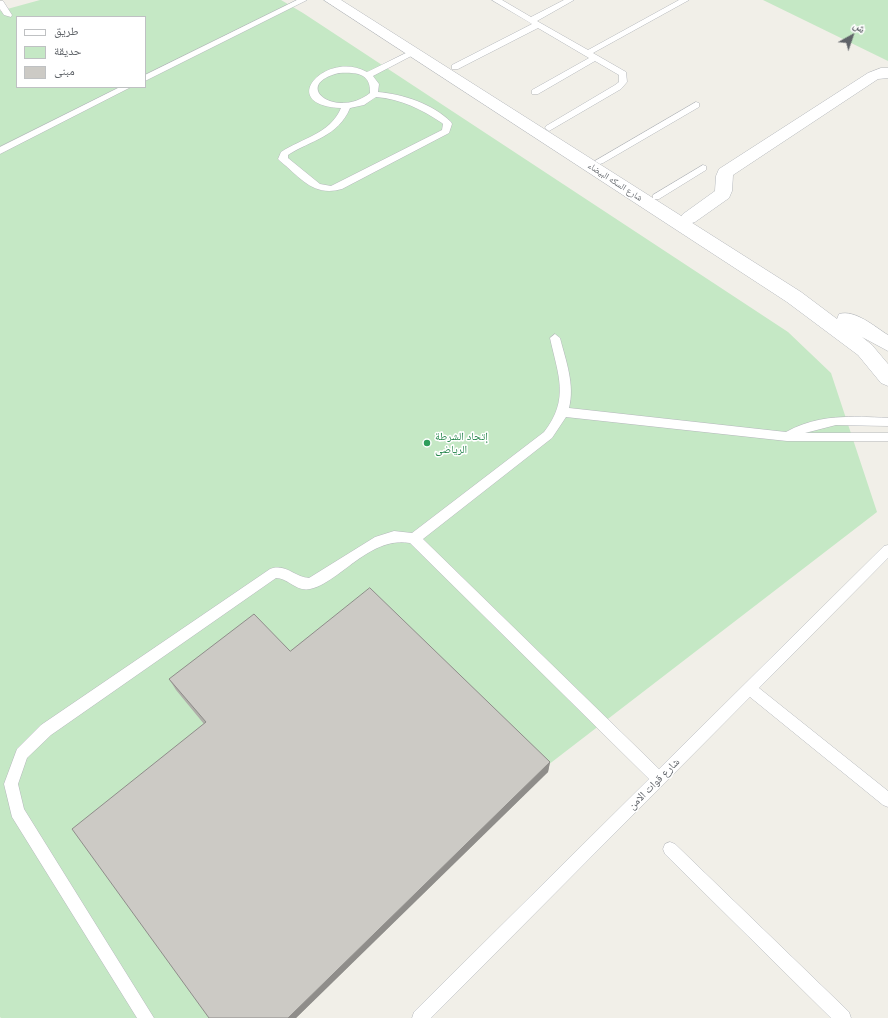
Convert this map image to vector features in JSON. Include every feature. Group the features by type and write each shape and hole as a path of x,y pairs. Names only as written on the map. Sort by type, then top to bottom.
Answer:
{"street":[{"name":"شارع السكه البيضاء","path":"330,0 794,297 865,350 888,378"},
{"name":"شارع السكه البيضاء","path":"350,0 888,344"},
{"path":"689,218 723,194 725,188 723,179 725,173 873,76 880,73 888,73"}],"lane":[{"path":"146,78 303,0"},
{"path":"496,0 623,74 623,84 549,128"},
{"path":"455,67 535,22 570,0"},
{"path":"536,92 592,55 685,0"},
{"path":"0,4 8,14"},
{"path":"368,75 413,53"},
{"path":"348,69 368,75 374,81 376,87 374,94 367,100 358,104 334,106 324,103 316,98 313,92 314,85 318,78 337,70 348,69"},
{"path":"0,151 125,88"},
{"path":"346,106 344,116 336,125 284,154 283,159 317,187 323,189 338,187 446,131 448,128 448,124 445,121 404,98 374,94"},
{"path":"600,161 696,105"},
{"path":"656,197 703,168"},
{"path":"414,539 548,435 558,424 564,412 567,394 555,338"},
{"path":"564,412 787,437 888,437"},
{"path":"787,437 799,429 828,421 888,422"},
{"path":"146,1018 17,812 11,784 22,754 46,730 274,573 284,573 299,583 309,584 318,581 372,544 386,538 401,536 414,539 659,779"},
{"name":"شارع قوات الامن","path":"420,1018 888,550"},
{"path":"750,688 888,800"},
{"path":"670,849 843,1018"}],"green space":[{"name":"إتحاد الشرطة الرياضى","path":"40,0 281,0 788,332 831,373 877,512 219,1018 0,1017 0,11"},
{"path":"763,0 888,0 888,61"}],"building":[{"path":"370,588 550,762 288,1018 209,1018 72,829 206,722 169,679 254,614 290,651"}],"place":[{"name":"إتحاد الشرطة الرياضى","path":"427,443"}]}
